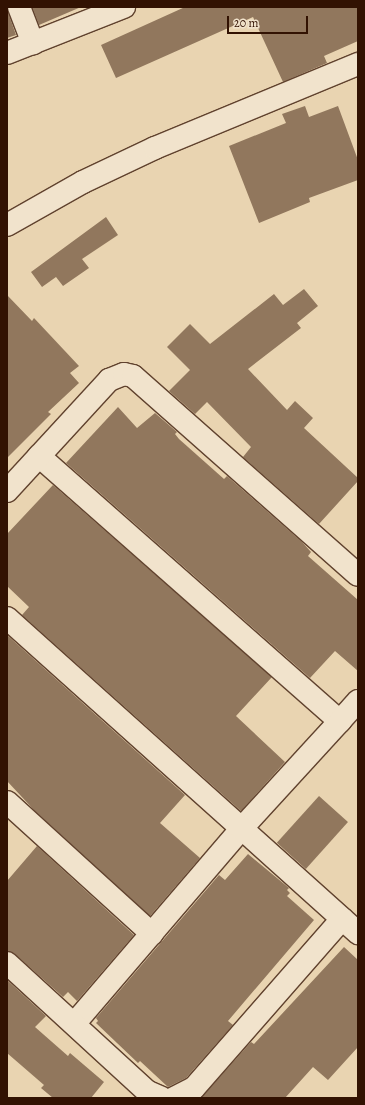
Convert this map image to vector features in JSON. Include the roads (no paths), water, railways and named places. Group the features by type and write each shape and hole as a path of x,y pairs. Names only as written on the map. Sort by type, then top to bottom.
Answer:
{"street":[{"path":"19,7 33,43"},
{"path":"7,54 124,7"},
{"path":"7,224 83,182 155,148 358,64"},
{"path":"7,491 109,380 124,374 133,376 358,576"},
{"path":"39,456 340,721"},
{"path":"7,618 358,933"},
{"path":"75,1023 242,828 358,701"},
{"path":"7,802 152,934"},
{"path":"174,1098 194,1088 342,919"},
{"path":"7,963 75,1023 148,1092 162,1098"}]}
